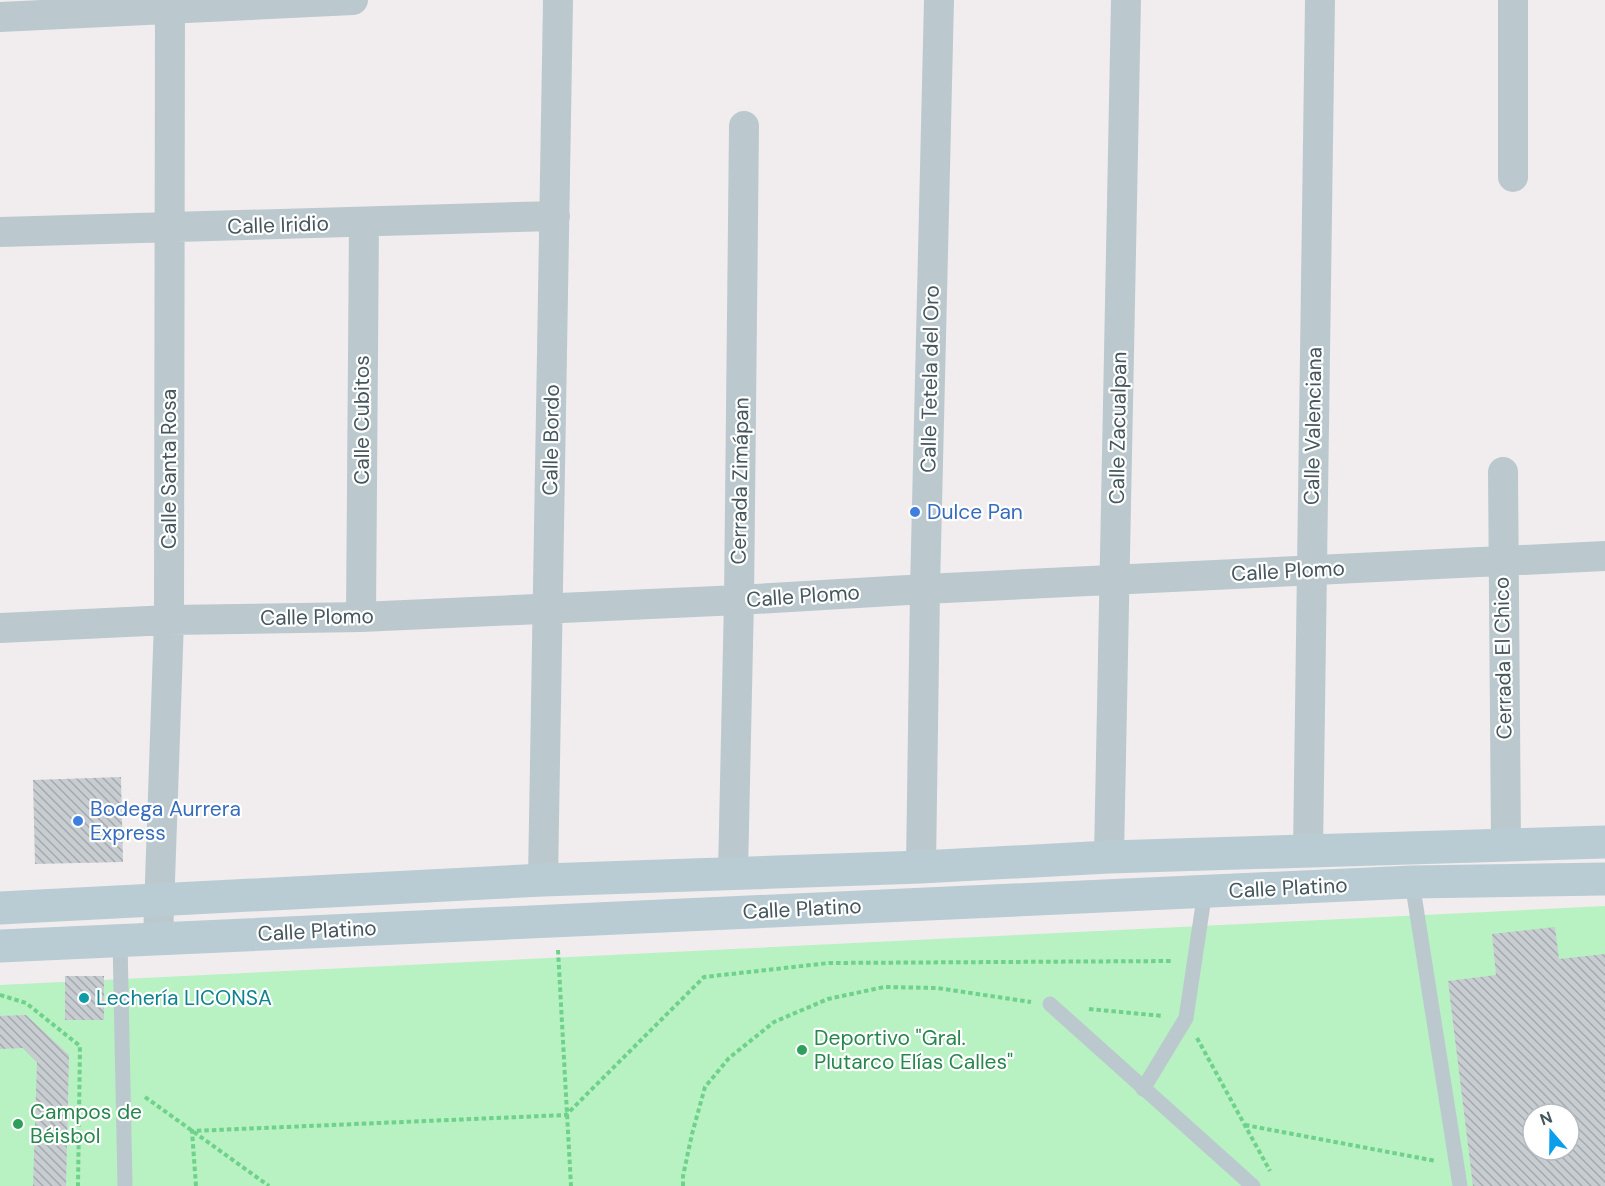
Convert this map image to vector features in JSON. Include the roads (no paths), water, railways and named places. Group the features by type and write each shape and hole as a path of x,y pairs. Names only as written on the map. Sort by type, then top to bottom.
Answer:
{"street":[{"path":"0,17 170,4 353,0"},
{"name":"Calle Bordo","path":"543,880 558,0"},
{"name":"Calle Tetela del Oro","path":"921,867 939,0"},
{"name":"Calle Zacualpan","path":"1109,857 1126,0"},
{"name":"Calle Valenciana","path":"1308,851 1320,0"},
{"path":"1512,0 1513,177"},
{"name":"Calle Santa Rosa","path":"158,939 169,620 170,4"},
{"name":"Cerrada Zimápan","path":"733,873 739,600 744,126"},
{"name":"Calle Iridio","path":"0,232 555,216"},
{"name":"Calle Cubitos","path":"361,617 364,223"},
{"name":"Cerrada El Chico","path":"1503,472 1506,844"},
{"name":"Calle Plomo","path":"0,628 169,620 361,617 1605,556"},
{"name":"Calle Platino","path":"0,908 543,880 921,867 1109,857 1605,842"},
{"name":"Calle Platino","path":"0,946 1412,882 1605,879"}],"lane":[{"path":"1412,882 1460,1186"},
{"path":"1143,1089 1186,1018 1205,891"},
{"path":"120,940 125,1186"},
{"path":"1050,1004 1253,1186"}],"place":[{"name":"Dulce Pan","path":"915,512"},
{"name":"Bodega Aurrera Express","path":"78,821"},
{"name":"Lechería LICONSA","path":"84,998"},
{"name":"Deportivo \"Gral. Plutarco Elías Calles\"","path":"802,1050"},
{"name":"Campos de Béisbol","path":"18,1124"}]}
